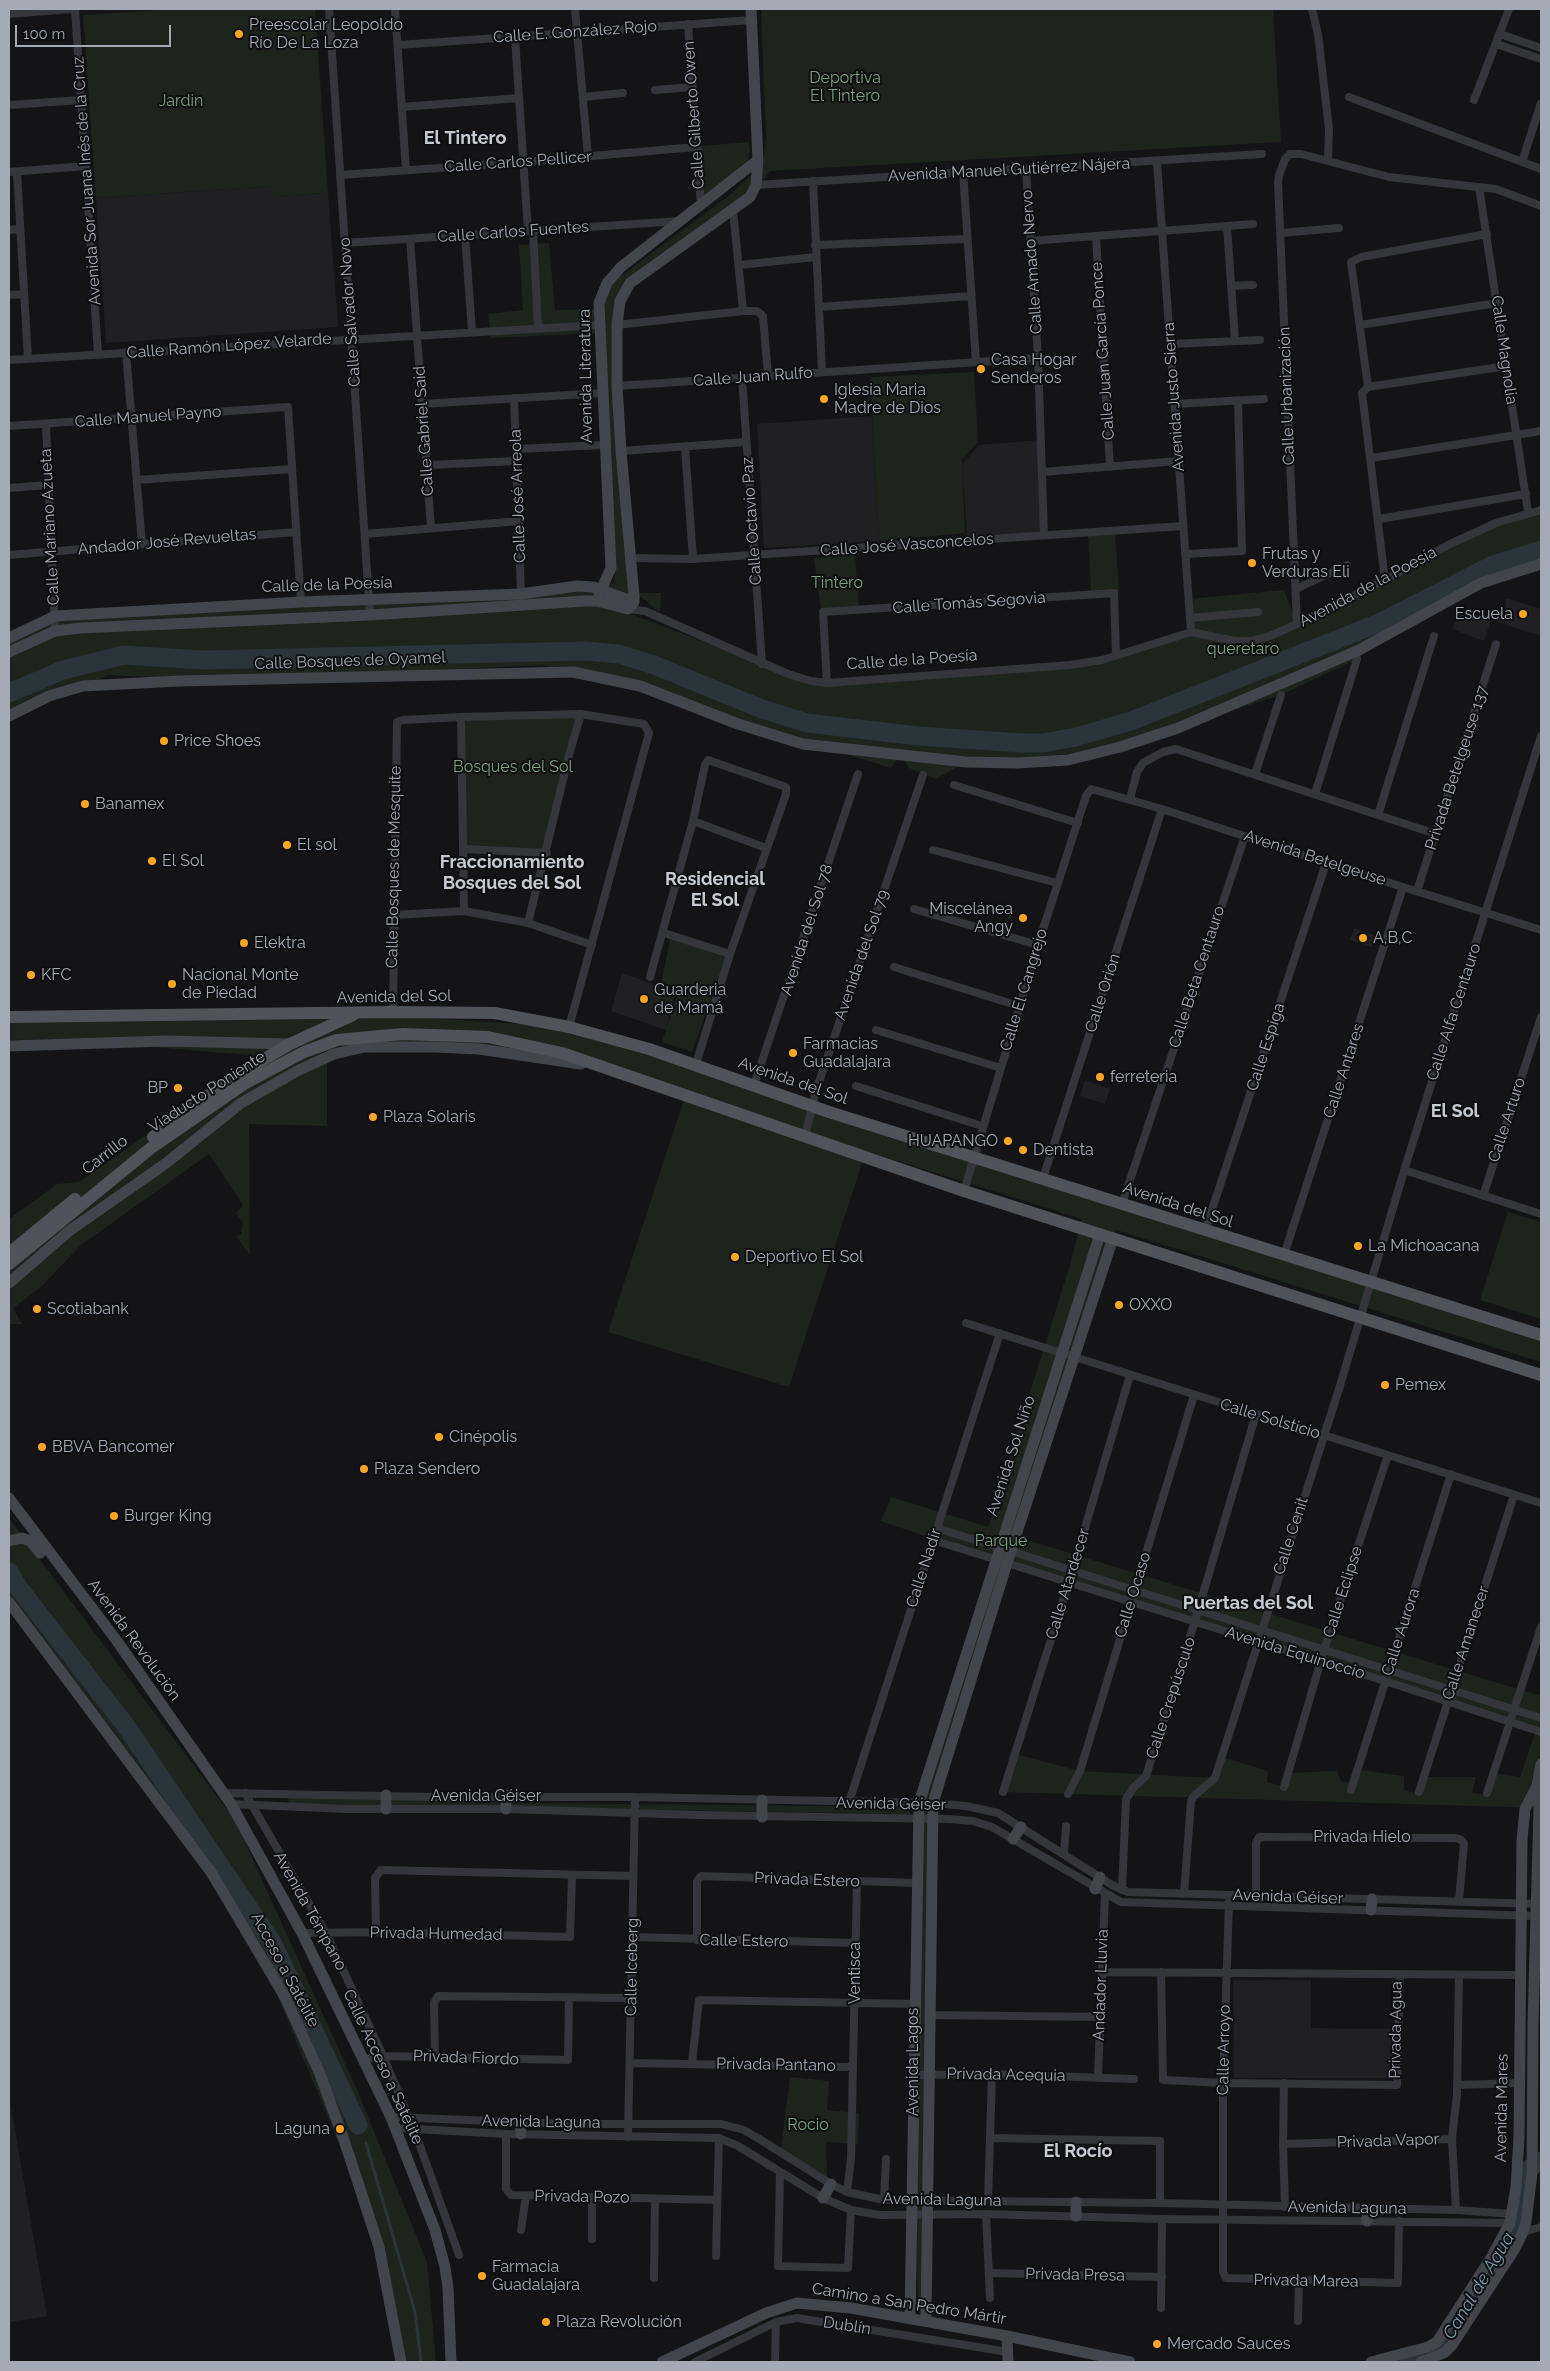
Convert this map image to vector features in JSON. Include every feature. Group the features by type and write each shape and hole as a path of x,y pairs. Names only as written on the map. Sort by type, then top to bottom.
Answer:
{"main road":[{"name":"Avenida del Sol","path":"9,1017 393,1012 495,1013 569,1027 696,1064 813,1106 1205,1231 1541,1335"},
{"name":"Carrillo","path":"9,1253 179,1116 239,1074 290,1044 354,1014"},
{"name":"Viaducto Poniente","path":"9,1264 151,1148 244,1084 304,1052 337,1040 403,1034 488,1036 554,1051 601,1068"},
{"path":"601,1068 964,1190 1541,1375"}],"street":[{"path":"9,14 71,9"},
{"name":"Avenida Sor Juana Inés de la Cruz","path":"75,9 98,354"},
{"name":"Calle Salvador Novo","path":"328,9 370,615"},
{"path":"395,9 406,170"},
{"path":"576,9 588,157"},
{"path":"1312,9 1318,34 1328,119 1328,160 1389,177 1496,189 1541,206"},
{"path":"1474,100 1509,9"},
{"path":"751,14 758,160 756,185"},
{"name":"Calle E. González Rojo","path":"398,45 688,24 751,14"},
{"name":"Calle Gilberto Owen","path":"688,24 701,206"},
{"path":"1500,34 1541,48"},
{"path":"515,37 523,162 531,231 538,328"},
{"path":"1496,44 1541,59"},
{"path":"655,90 692,87"},
{"path":"583,96 623,93"},
{"path":"1349,97 1541,168"},
{"path":"402,107 519,98"},
{"path":"9,105 81,100"},
{"path":"1522,162 1541,103"},
{"name":"Calle Carlos Pellicer","path":"340,175 588,157 696,147"},
{"name":"Avenida Manuel Gutiérrez Nájera","path":"756,185 1157,162 1262,154"},
{"name":"Calle Urbanización","path":"1297,624 1278,182 1281,168 1290,154 1301,154 1328,160"},
{"name":"Avenida Literatura","path":"597,601 600,589 611,568 599,303 607,283 621,267 758,160"},
{"name":"Avenida Justo Sierra","path":"1157,162 1191,632"},
{"path":"28,359 20,229 13,172 86,166"},
{"name":"Calle Amado Nervo","path":"1026,169 1038,358 1044,535"},
{"path":"963,172 976,362"},
{"path":"813,181 822,372"},
{"name":"Avenida Literatura","path":"631,605 631,558 620,451 617,386 617,325 620,301 630,284 750,197 756,185"},
{"name":"Calle Magnolia","path":"1479,187 1528,512"},
{"path":"733,210 743,311"},
{"name":"Calle Carlos Fuentes","path":"345,243 682,220"},
{"path":"1030,241 1253,224"},
{"path":"1227,226 1235,340"},
{"path":"1280,233 1340,228"},
{"path":"9,230 20,229"},
{"path":"1368,387 1350,268 1351,262 1355,259 1487,234"},
{"path":"465,235 472,331"},
{"name":"Calle Juan García Ponce","path":"1096,236 1110,466"},
{"name":"Calle Gabriel Said","path":"410,239 431,528"},
{"path":"816,245 967,239"},
{"path":"739,265 816,257"},
{"path":"1231,286 1253,284"},
{"path":"9,295 24,294"},
{"path":"819,307 971,296"},
{"path":"1360,326 1497,303"},
{"path":"617,325 743,311 757,312 763,316 768,376"},
{"name":"Calle Ramón López Velarde","path":"9,360 417,334 599,325"},
{"path":"1170,344 1260,340"},
{"path":"126,352 142,544"},
{"name":"Calle Juan Rulfo","path":"617,386 1038,358"},
{"path":"1385,580 1372,458 1362,393 1368,387 1506,366"},
{"name":"Calle Octavio Paz","path":"742,377 762,664"},
{"path":"422,404 602,393"},
{"name":"Calle José Arreola","path":"514,398 521,594"},
{"path":"1174,404 1264,399"},
{"path":"1185,554 1242,551 1238,401"},
{"name":"Calle Manuel Payno","path":"9,426 288,407 292,469"},
{"name":"Calle Mariano Azueta","path":"46,424 55,631"},
{"path":"1372,458 1541,431"},
{"path":"620,451 746,442"},
{"path":"516,449 604,445"},
{"path":"685,447 693,559"},
{"path":"427,465 516,461"},
{"path":"1042,472 1178,462"},
{"path":"137,480 292,469 301,602"},
{"path":"9,488 48,485"},
{"path":"1379,519 1526,494"},
{"name":"Avenida de la Poesía","path":"1191,632 1218,639 1251,640 1297,624 1496,522 1541,510"},
{"path":"365,534 519,521"},
{"name":"Calle José Vasconcelos","path":"631,558 693,559 1183,526"},
{"name":"Andador José Revueltas","path":"9,555 296,532"},
{"path":"1296,589 1347,564"},
{"name":"Calle Bosques de Oyamel","path":"9,716 49,696 83,686 179,681 573,672 640,686 738,724 803,744 966,762 1017,763 1068,760 1120,747 1178,728 1360,650 1481,584 1541,564"},
{"name":"Calle de la Poesía","path":"9,638 54,616 301,602 521,594 577,586 600,589 762,664 812,681 827,682 1070,665 1116,656 1191,632"},
{"name":"Calle Tomás Segovia","path":"827,682 824,612 1114,593 1116,656"},
{"name":"Calle de la Poesía","path":"9,652 55,631 81,628 370,615 597,601 631,605"},
{"path":"1190,618 1258,612"},
{"path":"1378,815 1434,636"},
{"name":"Privada Betelgeuse 137","path":"1417,891 1496,644"},
{"path":"1315,794 1357,659"},
{"path":"1255,774 1281,696"},
{"path":"528,922 547,853 569,755 581,714"},
{"path":"464,911 461,717 581,714 639,722 647,726 649,733 569,1027"},
{"name":"Calle Bosques de Mesquite","path":"393,1012 397,722 403,720 461,717"},
{"name":"Calle Alfa Centauro","path":"1361,1317 1369,1282 1541,736"},
{"path":"1130,799 1137,772 1143,763 1163,752 1176,749 1436,834"},
{"path":"650,978 664,933 693,821 705,765 708,760 786,787 786,794 730,954 696,1064"},
{"name":"Avenida del Sol 78","path":"754,1085 858,774"},
{"name":"Avenida del Sol 79","path":"805,1136 813,1106 923,775"},
{"path":"954,785 1078,823"},
{"name":"Avenida Betelgeuse","path":"1089,791 1097,789 1130,799 1541,930"},
{"name":"Calle El Cangrejo","path":"964,1190 1038,945 1089,791"},
{"name":"Calle Orión","path":"1043,1178 1162,809"},
{"path":"693,821 766,848"},
{"name":"Calle Beta Centauro","path":"1122,1204 1245,836"},
{"path":"464,849 547,853"},
{"path":"933,850 1058,884"},
{"name":"Calle Espiga","path":"1205,1231 1326,863"},
{"name":"Calle Antares","path":"1284,1255 1403,887"},
{"path":"914,909 1038,945"},
{"path":"393,915 464,911 528,922 592,945"},
{"path":"664,933 730,954"},
{"path":"894,967 1019,1006"},
{"name":"Calle Arturo","path":"1483,1196 1541,1016"},
{"path":"876,1030 1000,1068"},
{"path":"9,1046 166,1041 290,1044"},
{"path":"9,1283 69,1231 165,1164 240,1103 299,1070 334,1054 365,1048 462,1048 559,1060 601,1068"},
{"path":"856,1086 982,1126"},
{"path":"1404,1170 1541,1214"},
{"name":"Avenida Sol Niño","path":"919,1802 1100,1234"},
{"name":"Avenida Sol Niño","path":"933,1803 1009,1557 1113,1238"},
{"path":"1082,1286 1095,1290"},
{"name":"Calle Cenit","path":"1184,1894 1191,1802 1215,1778 1361,1317"},
{"name":"Calle Solsticio","path":"966,1323 1541,1503"},
{"name":"Calle Nadir","path":"849,1802 1000,1333"},
{"name":"Calle Atardecer","path":"1003,1792 1072,1571 1130,1375"},
{"name":"Calle Ocaso","path":"1068,1794 1080,1772 1194,1395"},
{"name":"Calle Crepúsculo","path":"1122,1890 1126,1802 1131,1791 1146,1776 1199,1609 1256,1414"},
{"name":"Calle Eclipse","path":"1284,1787 1324,1650 1388,1455"},
{"name":"Calle Aurora","path":"1351,1790 1451,1474"},
{"name":"Calle Amanecer","path":"1419,1792 1514,1495"},
{"name":"Avenida Revolución","path":"9,1498 117,1640 231,1804"},
{"name":"Avenida Equinoccio","path":"937,1528 1068,1582 1541,1732"},
{"path":"9,1541 22,1538 30,1541 62,1582 76,1588"},
{"name":"Avenida Equinoccio","path":"933,1540 1072,1571 1199,1609 1541,1718"},
{"name":"Acceso a Satélite","path":"9,1602 175,1827 211,1872 285,1997 320,2074 379,2247 400,2362"},
{"path":"1487,1793 1541,1627"},
{"name":"Avenida Mares","path":"1421,2362 1444,2353 1452,2345 1523,2232 1536,2151 1537,2081 1533,2024 1540,1842 1537,1786 1541,1764"},
{"name":"Avenida Mares","path":"1371,2362 1428,2347 1437,2342 1491,2258 1511,2218 1519,2153 1522,1840 1525,1809 1537,1786"},
{"name":"Avenida Géiser","path":"222,1793 506,1795 933,1803 982,1809 998,1813 1100,1877 1128,1892 1256,1896 1372,1905 1521,1910 1538,1908"},
{"name":"Avenida Témpano","path":"245,1793 326,1933 383,2056 410,2118 458,2255"},
{"path":"386,1795 386,1809"},
{"path":"506,1795 506,1809"},
{"name":"Calle Iceberg","path":"628,2137 635,1797"},
{"path":"762,1800 762,1816"},
{"name":"Avenida Lagos","path":"910,2319 919,1802"},
{"name":"Avenida Lagos","path":"926,2321 933,1803"},
{"name":"Avenida Géiser","path":"231,1804 386,1809 506,1809 634,1814 932,1818 973,1821 992,1827 1121,1902 1229,1906 1459,1902 1521,1910"},
{"name":"Calle Acceso a Satélite","path":"231,1804 302,1933 396,2128 435,2230 445,2267 451,2362"},
{"path":"1064,1854 1066,1826"},
{"path":"1013,1839 1021,1827"},
{"name":"Privada Hielo","path":"1256,1896 1256,1843 1259,1837 1456,1838 1464,1844 1459,1902"},
{"path":"1522,1840 1540,1842"},
{"path":"376,1932 376,1874 381,1870 633,1876"},
{"name":"Privada Humedad","path":"302,1933 376,1932 570,1937 572,1875"},
{"name":"Privada Estero","path":"697,1940 698,1878 701,1876 857,1882 917,1882"},
{"path":"1100,1877 1100,1891"},
{"name":"Ventisca","path":"853,2065 857,1882"},
{"name":"Andador Lluvia","path":"1098,2077 1101,1972 1100,1891"},
{"name":"Calle Arroyo","path":"1224,2205 1223,2083 1228,1895"},
{"name":"Calle Estero","path":"633,1937 855,1943"},
{"path":"916,1953 930,1953"},
{"name":"Privada Agua","path":"1101,1972 1160,1972 1400,1975 1397,2085 1223,2083 1163,2080 1160,1972"},
{"path":"1400,1975 1520,1975"},
{"path":"1452,2139 1457,2086 1460,1976"},
{"path":"435,2056 434,2003 438,1996 632,1998"},
{"name":"Privada Fiordo","path":"364,2059 383,2056 435,2056 568,2060 570,2054 569,1998"},
{"path":"692,2063 699,2000 916,2004"},
{"path":"929,2015 1100,2017"},
{"path":"1519,2026 1533,2024"},
{"name":"Privada Pantano","path":"630,2063 848,2067 853,2065 851,2158 846,2192"},
{"name":"Privada Acequia","path":"914,2074 992,2074 1134,2079"},
{"path":"988,2200 992,2074"},
{"path":"1284,2083 1285,2207"},
{"path":"1457,2086 1519,2084"},
{"name":"Avenida Laguna","path":"391,2117 628,2137 719,2138 738,2146 823,2198 851,2210 879,2215 986,2214 1162,2219 1367,2221 1511,2218"},
{"name":"Avenida Laguna","path":"396,2128 506,2134 520,2129 628,2123 722,2124 744,2130 846,2192 884,2200 927,2202 988,2200 1456,2210 1511,2218"},
{"name":"Privada Pozo","path":"506,2134 508,2194 592,2198 716,2200"},
{"path":"716,2256 719,2138"},
{"path":"990,2138 1160,2140 1160,2204"},
{"name":"Privada Vapor","path":"1283,2144 1452,2139 1456,2210"},
{"path":"884,2200 886,2160"},
{"path":"1532,2173 1541,2166"},
{"path":"780,2173 778,2266 848,2268 851,2210"},
{"path":"823,2198 831,2184"},
{"path":"521,2230 526,2196"},
{"path":"592,2198 592,2239"},
{"path":"654,2278 655,2199"},
{"path":"1076,2202 1076,2216"},
{"name":"Privada Marea","path":"1224,2205 1223,2272 1226,2278 1398,2283 1399,2221"},
{"path":"1366,2208 1367,2221"},
{"path":"986,2214 990,2298"},
{"path":"1161,2308 1162,2219"},
{"path":"1523,2232 1541,2227"},
{"name":"Privada Presa","path":"989,2273 1162,2277"},
{"path":"1298,2321 1299,2280"},
{"name":"Camino a San Pedro Mártir","path":"662,2362 766,2313 797,2303 851,2308 926,2321 1130,2362"},
{"name":"Dublín","path":"695,2362 707,2359 776,2322 796,2318 1008,2357"},
{"path":"775,2362 776,2322"},
{"path":"1007,2336 1008,2357"}],"shaded area":[{"path":"271,186 272,196 328,193 338,327 106,343 96,198"},
{"path":"872,416 879,541 764,548 757,424"},
{"path":"1040,440 1044,532 967,536 962,465 979,445"},
{"path":"1506,598 1541,609 1541,636 1491,620 1484,641 1452,629 1459,609 1490,620 1504,608 1504,623"},
{"name":"A,B,C","path":"1354,928 1376,936 1372,947 1350,940"},
{"name":"Guarderia de Mamá","path":"622,973 675,992 666,1030 611,1011"},
{"path":"1085,1080 1110,1089 1105,1104 1080,1096"},
{"path":"1233,1980 1311,1980 1311,2028 1391,2029 1391,2078 1234,2078"},
{"path":"9,2095 47,2316 9,2322"}],"green space":[{"name":"Jardin","path":"174,9 315,9 328,193 271,196 270,186 96,198 83,15"},
{"name":"Deportiva El Tintero","path":"761,9 1273,9 1281,142 770,171 756,190 620,291 617,333 633,593 661,593 660,613 640,596 72,627 9,651 9,640 55,621 73,618 515,597 584,591 614,583 616,567 599,333 491,338 488,314 523,310 519,245 549,243 555,310 601,309 613,282 731,194 763,164 766,138"},
{"path":"749,142 750,153 746,166 704,198 701,146"},
{"name":"Tintero","path":"974,372 978,442 962,459 965,533 879,541 870,377"},
{"name":"queretaro","path":"1541,509 1541,564 1497,577 1421,615 1357,659 1281,695 1103,751 966,762 936,779 909,768 900,755 891,768 693,706 543,665 226,680 109,675 9,717 9,652 40,638 108,627 597,601 762,664 827,683 1070,665 1191,632 1188,599 1284,590 1297,624 1426,557 1528,512"},
{"path":"1115,533 1119,591 1091,592 1088,535"},
{"name":"Tintero","path":"855,555 859,607 821,611 814,558"},
{"name":"Bosques del Sol","path":"581,714 547,853 464,849 461,717"},
{"path":"671,935 727,954 692,1052 662,1042 680,987 661,984"},
{"path":"654,987 672,995 668,1008 650,1002"},
{"name":"Parque","path":"359,1014 553,1026 649,1052 1541,1340 1541,1362 1116,1230 1042,1454 1020,1538 1541,1696 1541,1808 1003,1792 1015,1754 1080,1771 1215,1778 1222,1757 1268,1771 1267,1782 1284,1787 1288,1773 1337,1771 1341,1781 1353,1784 1360,1770 1404,1776 1404,1790 1414,1793 1423,1777 1476,1777 1472,1793 1486,1795 1493,1773 1520,1777 1536,1730 1007,1563 933,1803 922,2311 918,2310 916,2189 920,1799 998,1561 881,1521 891,1497 988,1527 1069,1268 1082,1219 866,1151 789,1387 608,1332 685,1096 532,1048 449,1045 348,1054 327,1061 327,1126 249,1124 250,1255 236,1236 241,1234 243,1223 236,1213 243,1205 209,1154 81,1245 41,1287 13,1308 22,1324 9,1324 9,1219 57,1184 79,1182 259,1056 60,1039 9,1040 9,1020"},
{"path":"1508,1212 1541,1222 1541,1319 1480,1300"},
{"path":"9,1518 236,1822 358,2092 427,2262 436,2362 396,2362 369,2216 257,1947 9,1604"},
{"path":"288,1796 532,1803 911,1807 910,1814 289,1804"},
{"name":"Rocio","path":"790,2077 829,2081 827,2110 859,2113 858,2144 826,2142 827,2177 781,2148"}],"waterway":[{"path":"9,693 63,670 124,655 202,660 585,651 619,654 654,665 762,709 807,723 918,736 1043,743 1076,737 1131,721 1379,623 1493,565 1541,550"},
{"path":"9,1572 18,1587 126,1726 273,1944 358,2125"},
{"path":"366,2143 415,2312 421,2362"},
{"name":"Canal de Agua","path":"1399,2362 1430,2353 1444,2346 1511,2239 1520,2213 1526,2169 1528,2165 1541,2157"}],"place":[{"name":"Preescolar Leopoldo Río De La Loza","path":"239,34"},
{"name":"Casa Hogar Senderos","path":"981,369"},
{"name":"Iglesia Maria Madre de Dios","path":"824,399"},
{"name":"Frutas y Verduras Eli","path":"1252,563"},
{"name":"Escuela","path":"1523,614"},
{"name":"Price Shoes","path":"164,741"},
{"name":"Banamex","path":"85,804"},
{"name":"El sol","path":"287,845"},
{"name":"El Sol","path":"152,861"},
{"name":"Miscelánea Angy","path":"1023,918"},
{"name":"A,B,C","path":"1363,938"},
{"name":"Elektra","path":"244,943"},
{"name":"KFC","path":"31,975"},
{"name":"Nacional Monte de Piedad","path":"172,984"},
{"name":"Guarderia de Mamá","path":"644,999"},
{"name":"Farmacias Guadalajara","path":"793,1053"},
{"name":"ferreteria","path":"1100,1077"},
{"name":"BP","path":"178,1088"},
{"name":"Plaza Solaris","path":"373,1117"},
{"name":"HUAPANGO","path":"1008,1141"},
{"name":"Dentista","path":"1023,1150"},
{"name":"La Michoacana","path":"1358,1246"},
{"name":"Deportivo El Sol","path":"735,1257"},
{"name":"OXXO","path":"1119,1305"},
{"name":"Scotiabank","path":"37,1309"},
{"name":"Pemex","path":"1385,1385"},
{"name":"Cinépolis","path":"439,1437"},
{"name":"BBVA Bancomer","path":"42,1447"},
{"name":"Plaza Sendero","path":"364,1469"},
{"name":"Burger King","path":"114,1516"},
{"name":"Laguna","path":"340,2129"},
{"name":"Farmacia Guadalajara","path":"482,2276"},
{"name":"Plaza Revolución","path":"546,2322"},
{"name":"Mercado Sauces","path":"1157,2344"}],"district":[{"name":"El Tintero","path":"465,139"},
{"name":"Fraccionamiento Bosques del Sol","path":"512,873"},
{"name":"Residencial El Sol","path":"715,890"},
{"name":"El Sol","path":"1455,1112"},
{"name":"Puertas del Sol","path":"1248,1604"},
{"name":"El Rocío","path":"1078,2152"}]}
